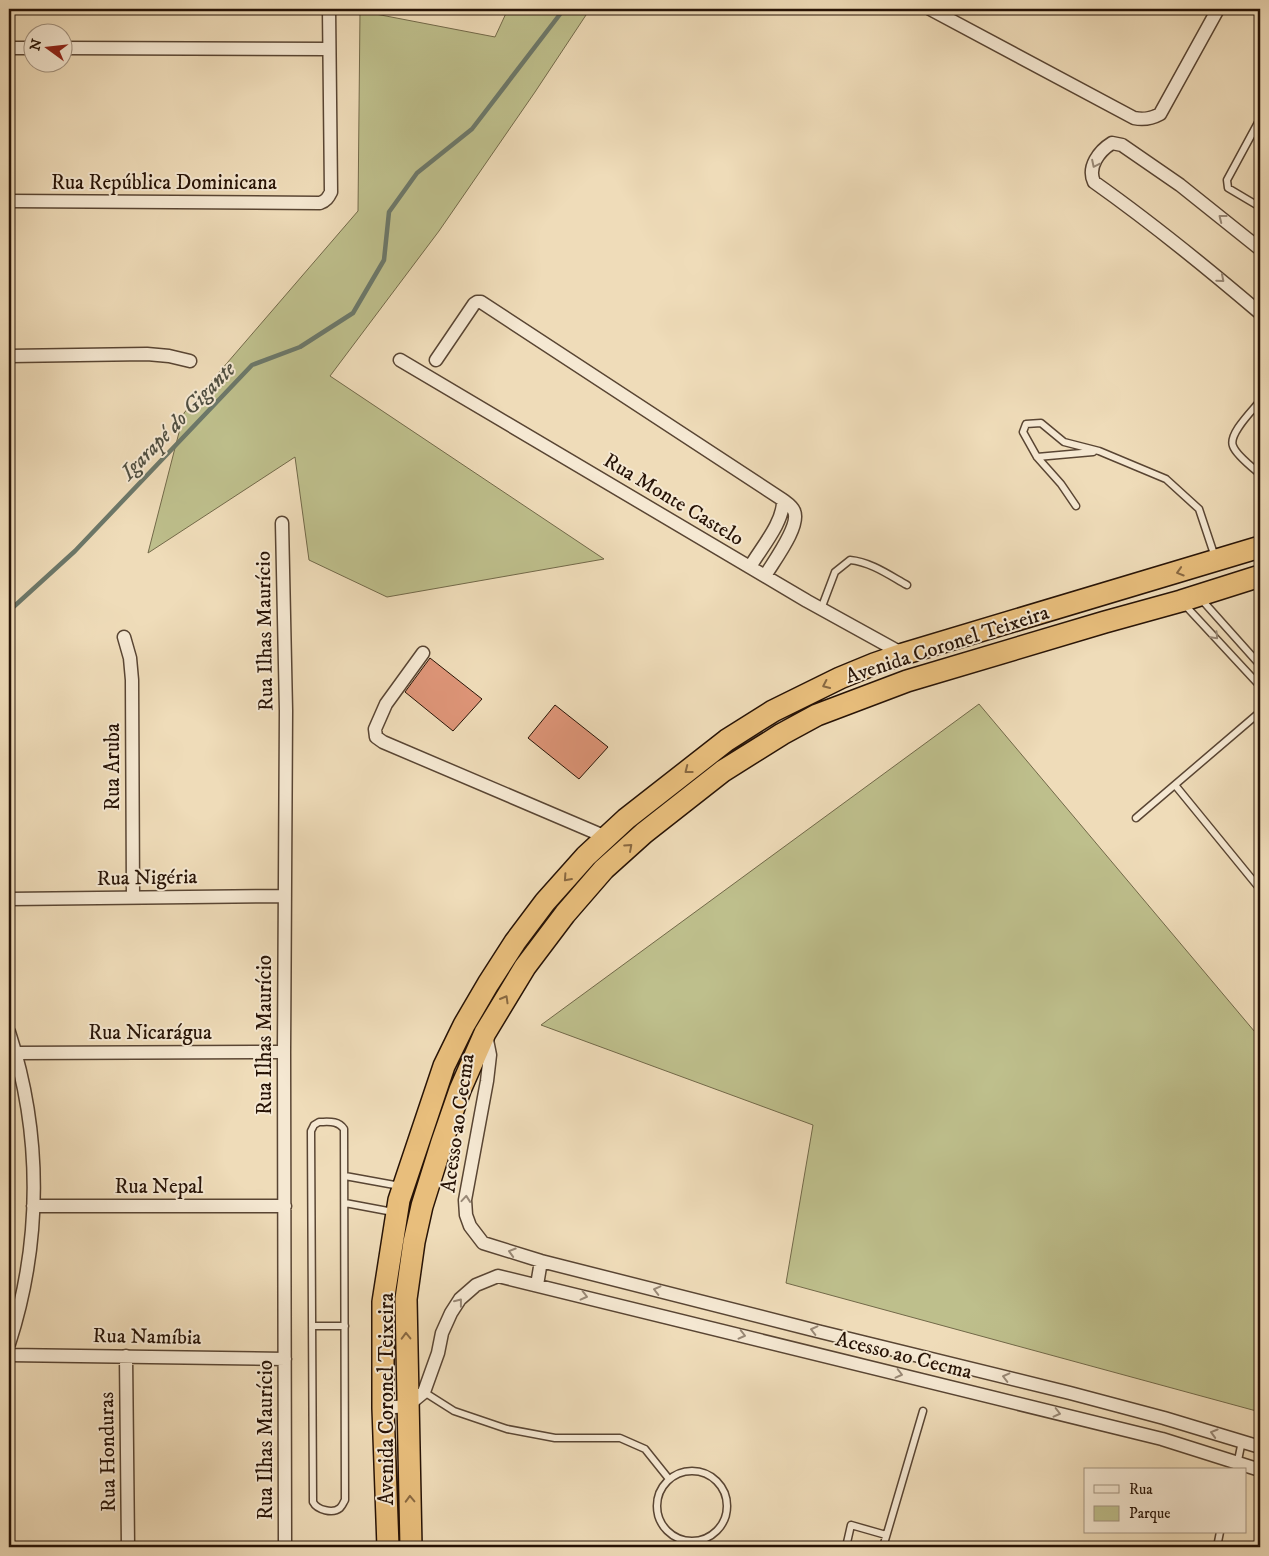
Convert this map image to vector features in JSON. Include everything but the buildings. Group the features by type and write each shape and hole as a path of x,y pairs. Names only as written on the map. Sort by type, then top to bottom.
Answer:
{"highway":[{"name":"Avenida Coronel Teixeira","path":"388,1547 383,1408 383,1302 397,1212 403,1187 444,1066 464,1025 515,942 545,902 586,856 626,819 726,740 773,711 809,693 874,664 903,654 1260,547"},
{"name":"Avenida Coronel Teixeira","path":"411,1547 406,1299 420,1215 460,1090 485,1033 512,987 541,944 604,869 644,833 723,771 782,734 817,716 907,680 1260,576"}],"street":[{"path":"72,48 329,50 329,9"},
{"path":"930,9 1134,118 1148,120 1160,114 1218,9"},
{"path":"9,48 22,48"},
{"name":"Rua República Dominicana","path":"9,201 320,203 328,198 330,192 329,50"},
{"path":"1260,249 1180,185 1122,145 1112,143 1104,148 1091,167 1091,175 1094,182 1141,215 1209,269 1260,313"},
{"path":"436,360 474,304 481,302 783,500 795,512 796,520 793,529 765,576"},
{"path":"9,356 147,354 169,356 190,362"},
{"name":"Rua Monte Castelo","path":"400,360 821,609 903,654"},
{"path":"750,567 779,520 783,500"},
{"name":"Rua Ilhas Maurício","path":"282,523 286,711 284,1052 285,1547"},
{"name":"Rua Aruba","path":"124,637 130,658 132,680 133,897"},
{"path":"423,653 386,704 375,730 376,737 383,742 606,837"},
{"name":"Rua Nigéria","path":"9,900 285,896"},
{"path":"9,1032 25,1092 32,1136 34,1172 31,1249 16,1321 9,1344"},
{"name":"Acesso ao Cecma","path":"485,1033 490,1055 488,1081 465,1200 466,1215 470,1226 483,1243 541,1261 826,1334 1070,1393 1260,1447"},
{"name":"Rua Nicarágua","path":"16,1053 284,1052"},
{"name":"Rua Nepal","path":"34,1206 285,1206"},
{"path":"537,1285 541,1261"},
{"name":"Acesso ao Cecma","path":"424,1392 438,1353 442,1333 460,1298 476,1285 498,1276 1162,1439 1237,1466 1260,1470"},
{"name":"Rua Namíbia","path":"9,1355 285,1358"},
{"name":"Rua Honduras","path":"126,1356 128,1547"},
{"path":"383,1408 407,1406 424,1392"}],"lane":[{"path":"1260,119 1227,180 1228,188 1260,207"},
{"path":"1260,401 1234,433 1232,441 1233,447 1260,474"},
{"path":"1076,506 1061,484 1037,457 1023,432 1026,424 1041,423 1064,442 1098,451 1166,479 1198,509 1217,561"},
{"path":"1037,457 1098,451"},
{"path":"821,609 835,572 850,560 862,561 906,585"},
{"path":"1189,598 1260,665"},
{"path":"1189,598 1260,686"},
{"path":"1136,818 1260,712"},
{"path":"1175,785 1260,889"},
{"path":"319,1122 336,1122 344,1128 345,1202 345,1500 337,1510 320,1510 313,1502 311,1131 314,1125 319,1122"},
{"path":"345,1176 403,1187"},
{"path":"345,1202 397,1212"},
{"path":"312,1326 345,1326"},
{"path":"424,1392 454,1411 507,1429 555,1438 620,1438 644,1449 669,1479"},
{"path":"883,1547 922,1411"},
{"path":"1237,1466 1242,1441"},
{"path":"690,1471 700,1472 711,1476 719,1484 724,1494 726,1510 721,1525 713,1534 703,1539 691,1541 679,1538 669,1532 662,1523 658,1512 658,1500 662,1488 669,1479 690,1471"},
{"path":"846,1547 851,1525 886,1534"},
{"path":"1217,1547 1220,1534"}],"green space":[{"path":"508,9 590,9 439,231 330,376 604,559 387,597 309,560 295,457 148,553 184,413 358,211 360,11 495,37"},
{"path":"979,704 1260,1038 1260,1412 786,1283 813,1125 541,1025"}],"waterway":[{"name":"Igarapé do Gigante","path":"9,611 75,551 252,365 300,347 353,313 384,260 389,212 417,173 472,129 564,9"}]}
